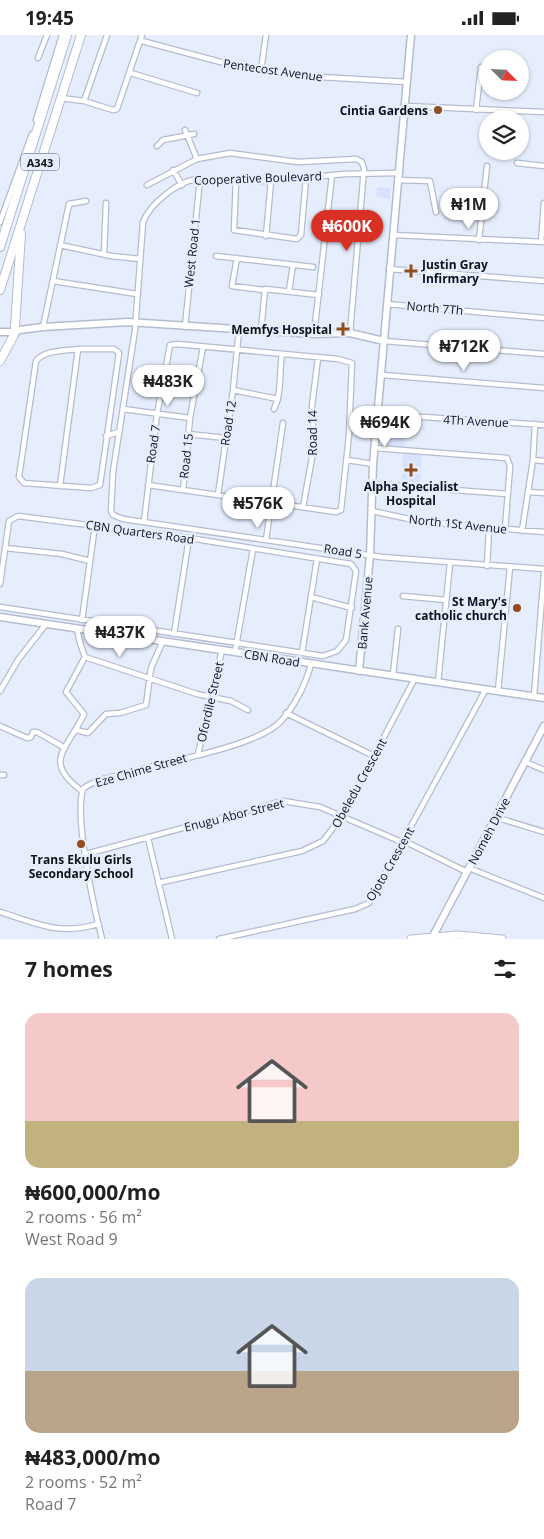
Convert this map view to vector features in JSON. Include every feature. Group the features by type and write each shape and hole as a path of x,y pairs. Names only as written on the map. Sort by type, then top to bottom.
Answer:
{"highway":[{"name":"A343","path":"0,247 4,222 68,35"},
{"name":"A343","path":"0,290 81,35"},
{"path":"0,361 15,331 20,246 26,206"},
{"path":"0,235 4,222"}],"main road":[{"name":"Bank Avenue","path":"360,671 370,555 373,464 382,375 389,269 400,177 411,35"},
{"path":"1,332 43,327 136,323 314,334 350,333 384,341"},
{"name":"CBN Road","path":"0,617 544,698"},
{"name":"Nomeh Drive","path":"430,937 468,870 544,726"},
{"path":"411,939 459,937 502,939"}],"street":[{"path":"38,58 47,35"},
{"path":"4,222 62,35"},
{"path":"84,101 107,35"},
{"path":"261,70 266,35"},
{"path":"61,98 84,101 109,109 118,109 142,38"},
{"name":"Pentecost Avenue","path":"142,38 218,62 261,70 407,83"},
{"path":"130,73 197,93"},
{"path":"476,110 479,84"},
{"path":"405,106 535,111 544,113"},
{"path":"185,130 196,159"},
{"path":"157,146 163,140 194,134"},
{"path":"147,185 196,159 230,153 298,162 356,159 364,165 364,173 350,333"},
{"path":"517,163 544,166"},
{"path":"478,240 487,166"},
{"path":"173,170 182,185"},
{"name":"Cooperative Boulevard","path":"119,432 136,323 143,222 147,213 182,185 191,180 200,179 271,181 364,173 430,181 436,212"},
{"path":"314,334 332,175"},
{"path":"236,180 232,229 236,232 300,238 306,178"},
{"name":"West Road 1","path":"185,327 200,179"},
{"path":"266,235 271,181"},
{"path":"43,327 69,204 86,201"},
{"path":"104,254 106,203"},
{"path":"394,235 543,242 544,203"},
{"path":"60,245 140,259"},
{"path":"216,256 314,267"},
{"path":"237,258 232,286 319,295"},
{"path":"290,291 293,265"},
{"path":"389,269 544,281"},
{"path":"53,281 137,294"},
{"path":"261,331 264,290"},
{"name":"North 7Th","path":"387,304 544,318"},
{"name":"Road 12","path":"218,495 233,390 239,330"},
{"path":"384,341 544,355"},
{"name":"Road 7","path":"144,522 157,414 168,347 177,344 352,363 347,461"},
{"name":"Road 15","path":"183,490 188,434 203,347"},
{"path":"60,486 78,349"},
{"path":"78,349 114,349 119,353 98,487 24,483 20,480 22,453 36,361 49,353 78,349"},
{"path":"274,409 278,399 282,354"},
{"name":"Road 14","path":"303,507 314,447 312,407 318,358"},
{"path":"382,375 544,388"},
{"path":"233,390 278,399"},
{"path":"123,409 190,420"},
{"name":"4Th Avenue","path":"378,413 544,425"},
{"path":"266,540 283,423"},
{"path":"522,531 533,460 535,424"},
{"path":"106,436 119,432"},
{"name":"Road 5","path":"119,432 111,511 113,515 123,519 370,555 487,566 544,569"},
{"path":"188,434 226,437"},
{"path":"375,448 507,458 510,466 505,530"},
{"path":"533,460 544,461"},
{"path":"148,485 336,512 340,510 347,461 373,464"},
{"path":"373,484 508,494"},
{"path":"528,492 544,493"},
{"name":"North 1St Avenue","path":"372,511 423,523 544,532"},
{"name":"CBN Quarters Road","path":"0,584 8,521 14,516 189,538 351,564 355,567 356,573 348,633 342,647 329,655 302,653 0,607"},
{"path":"82,620 95,525"},
{"path":"487,566 489,529"},
{"path":"174,634 189,538"},
{"path":"5,548 62,554 90,561"},
{"path":"235,652 253,549"},
{"path":"302,653 317,559"},
{"path":"438,682 450,563"},
{"path":"498,691 510,567"},
{"path":"534,697 544,573"},
{"path":"403,596 446,600"},
{"path":"311,597 352,608"},
{"path":"0,691 18,660 46,624"},
{"path":"77,629 85,657 66,692 84,714 65,748 59,767 82,789"},
{"path":"393,675 398,629"},
{"path":"76,730 88,733 106,714 120,713 146,705 152,665 163,641"},
{"name":"Ofordile Street","path":"198,754 222,650"},
{"path":"85,657 212,697 231,701 248,710"},
{"name":"Eze Chime Street","path":"102,939 81,817 82,789 126,773 198,754 262,734 277,725 286,713 302,687 311,664"},
{"name":"Obeledu Crescent","path":"158,883 309,849 327,838 344,815 415,679"},
{"name":"Ojoto Crescent","path":"219,939 365,906 376,892 404,842 486,689"},
{"path":"286,713 374,756"},
{"path":"0,726 27,738 31,737 33,732 37,732 65,748"},
{"path":"525,762 544,770"},
{"name":"Enugu Abor Street","path":"86,854 283,801 308,803 344,815 468,870 544,898"},
{"path":"496,817 544,832"},
{"path":"148,838 172,939"},
{"path":"0,913 32,924 62,929 98,924"}],"shaded area":[{"path":"377,187 391,188 390,199 376,197"},
{"path":"383,417 407,419 404,447 381,446"},
{"name":"Alpha Specialist Hospital","path":"403,454 422,455 420,484 401,484"}],"place":[{"name":"Cintia Gardens","path":"438,110"},
{"name":"Justin Gray Infirmary","path":"411,271"},
{"name":"Memfys Hospital","path":"343,329"},
{"name":"Alpha Specialist Hospital","path":"411,470"},
{"name":"St Mary's catholic church","path":"517,608"},
{"name":"Trans Ekulu Girls Secondary School","path":"81,844"}]}
